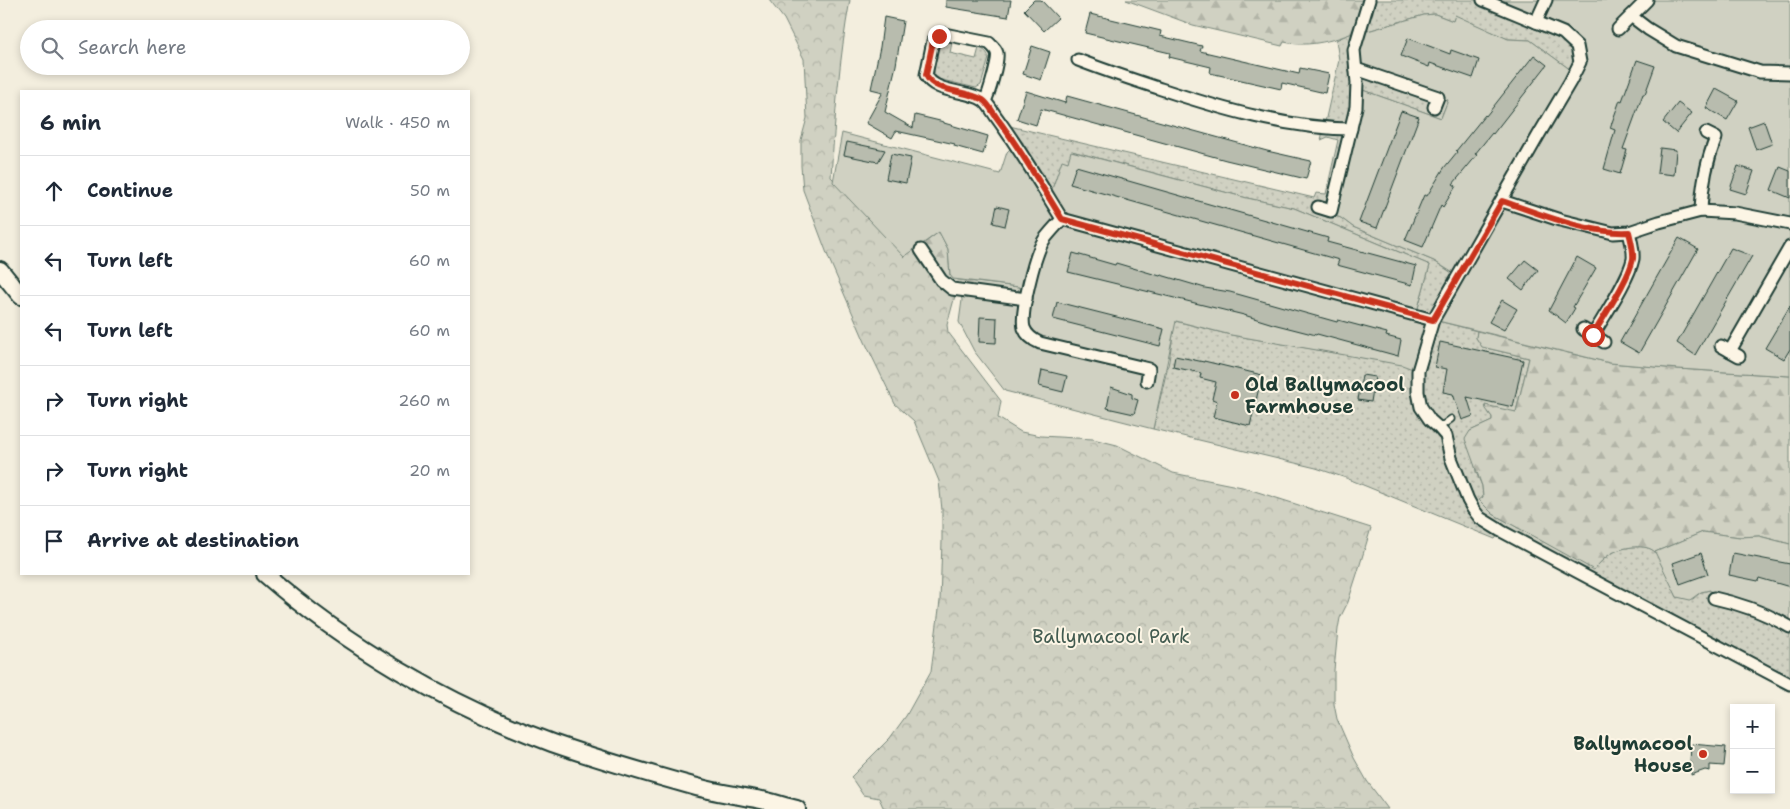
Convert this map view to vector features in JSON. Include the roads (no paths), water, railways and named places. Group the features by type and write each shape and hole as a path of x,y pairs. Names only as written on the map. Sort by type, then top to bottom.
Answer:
{"main road":[{"path":"0,270 20,295"},
{"path":"266,575 298,603 405,674 492,718 551,742 622,766 695,787 760,799 797,809"}],"street":[{"path":"1318,207 1331,211 1356,107 1357,83 1354,50 1369,0"},
{"path":"1483,0 1563,33 1577,46 1580,62 1433,320 1418,371 1418,392 1422,407 1430,420 1446,436 1452,458 1472,510 1489,524 1790,684"},
{"path":"1536,22 1546,0"},
{"path":"1618,29 1647,0"},
{"path":"1631,16 1676,46 1760,72 1790,73"},
{"path":"985,101 998,56 994,48 989,43 944,34 939,36 933,41 926,75 928,80 935,86 985,101 1028,164 1062,219 1433,320"},
{"path":"1078,60 1215,107 1289,123 1324,128 1351,129"},
{"path":"1356,69 1438,97 1434,107"},
{"path":"1701,211 1702,185 1708,155 1715,137"},
{"path":"1502,201 1560,220 1613,233 1629,232 1701,211 1735,213 1790,224"},
{"path":"1062,219 1043,241 1037,256 1022,318 1024,329 1031,339 1047,345 1150,369 1147,381"},
{"path":"1604,342 1588,332 1629,272 1633,258 1633,246 1629,232"},
{"path":"1730,351 1790,247"},
{"path":"921,250 941,280 952,289 1026,299"},
{"path":"1714,598 1737,603 1760,612 1790,628"}],"lane":[{"path":"1439,428 1451,419"}],"place":[{"name":"Old Ballymacool Farmhouse","path":"1235,395"},
{"name":"Ballymacool House","path":"1703,754"}],"park label":[{"name":"Ballymacool Park","path":"1111,636"}]}
